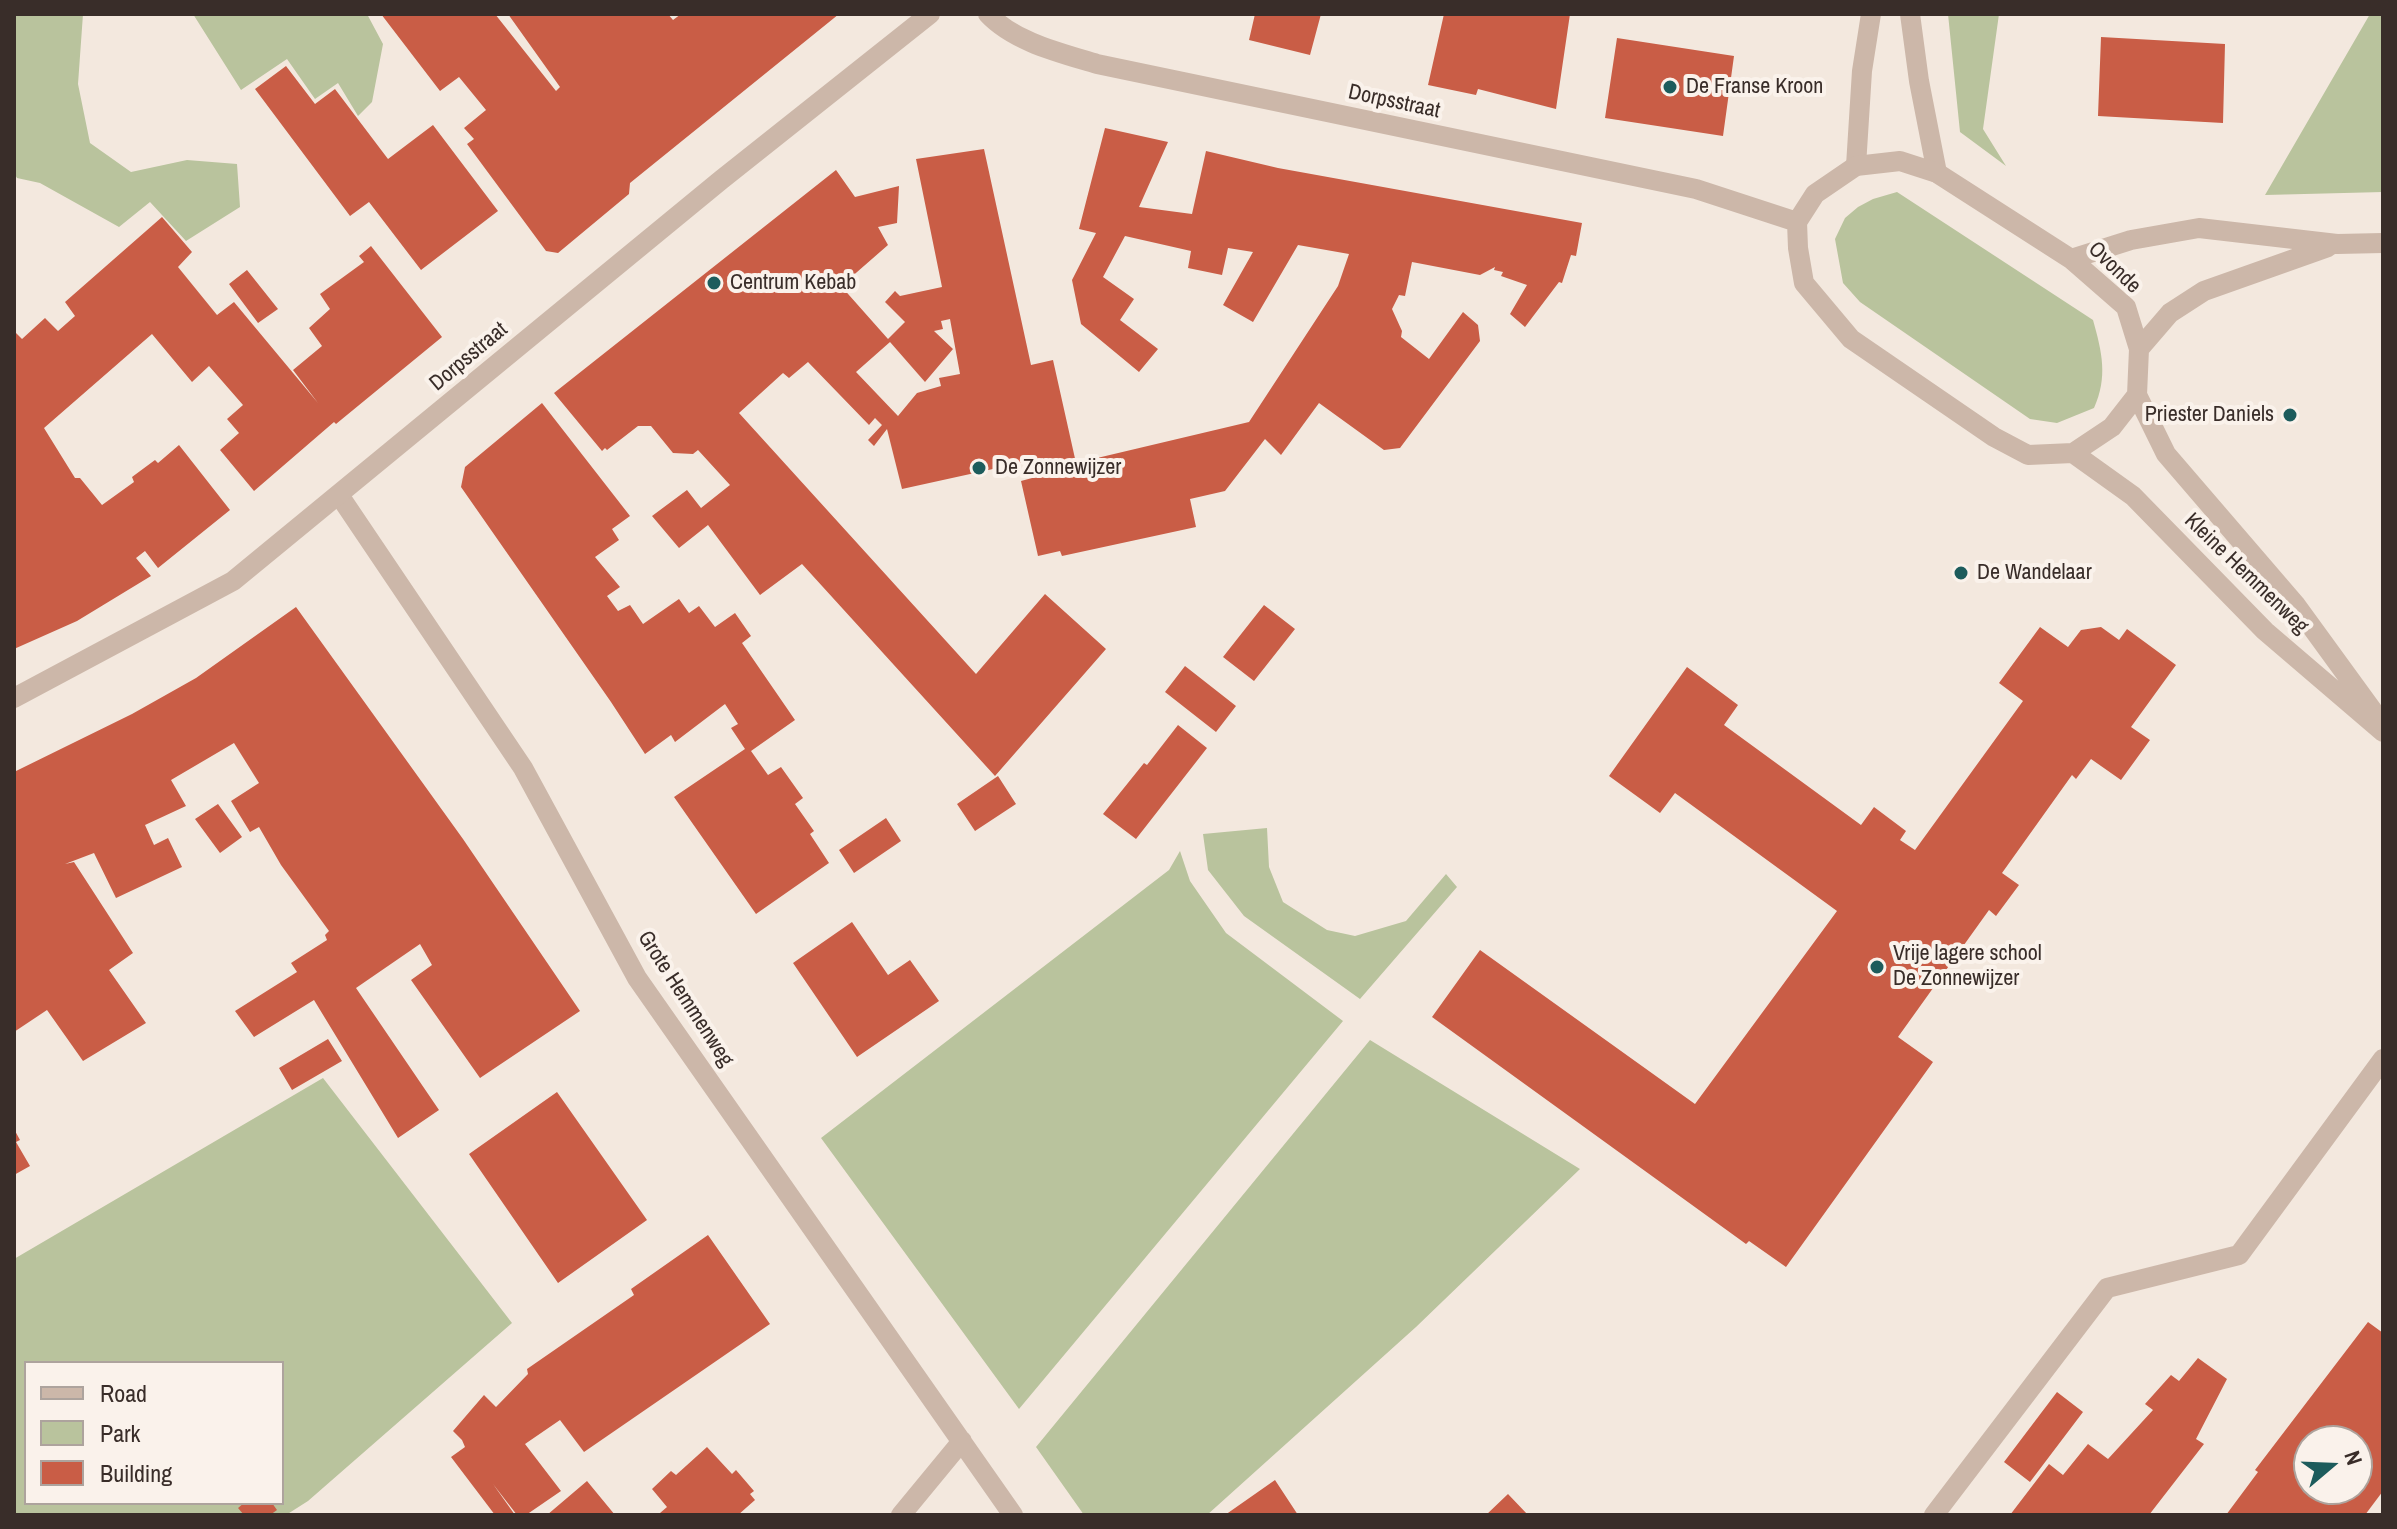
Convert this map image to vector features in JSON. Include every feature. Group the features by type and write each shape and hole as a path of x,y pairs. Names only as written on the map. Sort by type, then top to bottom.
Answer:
{"street":[{"name":"Dorpsstraat","path":"14,698 233,581 721,180 930,14"},
{"name":"Dorpsstraat","path":"988,14 998,25 1012,32 1054,51 1097,64 1696,189 1797,222"},
{"path":"1856,166 1862,71 1871,14"},
{"path":"1910,14 1937,173"},
{"name":"Ovonde","path":"1797,222 1815,194 1856,166 1900,161 1937,173 2071,259 2126,307 2139,349 2137,395"},
{"path":"1797,222 1804,283 1851,339 2028,455 2073,453 2112,427 2137,395"},
{"path":"2071,259 2131,240 2199,228 2337,244 2383,243"},
{"path":"2139,349 2170,313 2204,291 2337,244"},
{"name":"Kleine Hemmenweg","path":"2137,395 2166,454 2295,604 2383,725"},
{"name":"Kleine Hemmenweg","path":"2073,453 2133,496 2265,631 2383,732"},
{"name":"Grote Hemmenweg","path":"339,495 523,768 637,978 1013,1515"},
{"path":"1934,1515 2107,1288 2239,1255 2383,1059"},
{"path":"901,1515 962,1441"}],"green space":[{"path":"14,14 83,14 78,84 90,143 131,172 187,160 237,164 240,207 186,241 150,202 119,227 40,183 17,178 14,173"},
{"path":"193,14 367,14 383,44 372,102 358,116 338,83 315,99 287,59 241,90"},
{"path":"1948,14 1999,14 1983,129 2006,166 1960,132"},
{"path":"2370,14 2383,14 2383,192 2265,195"},
{"path":"1897,192 2093,320 2102,364 2101,386 2094,408 2057,423 2030,419 1860,302 1843,283 1835,239 1845,218 1858,207"},
{"path":"1267,828 1269,867 1283,902 1327,930 1355,936 1406,921 1446,874 1457,887 1360,999 1244,916 1208,870 1203,834"},
{"path":"1180,851 1190,881 1226,933 1343,1021 1019,1409 821,1138 1169,870"},
{"path":"1370,1040 1580,1169 1416,1327 1207,1515 1084,1515 1036,1447"},
{"path":"323,1078 512,1323 308,1501 286,1515 14,1515 14,1259"}],"building":[{"path":"381,14 495,14 556,91 560,87 508,14 668,14 673,20 681,14 839,14 630,183 629,194 558,253 546,251 467,144 474,139 464,128 486,110 459,77 440,91"},
{"path":"1255,14 1321,14 1310,55 1249,40"},
{"path":"1444,14 1570,14 1556,109 1478,89 1476,95 1428,85"},
{"path":"2101,37 2225,44 2223,123 2098,116"},
{"name":"De Franse Kroon","path":"1617,38 1734,56 1723,136 1605,118"},
{"path":"286,66 315,104 335,89 388,159 433,125 498,211 421,270 369,202 350,216 255,89"},
{"path":"1105,128 1168,142 1139,207 1192,214 1206,151 1278,168 1582,223 1576,256 1571,255 1562,283 1559,282 1525,327 1510,314 1527,285 1501,276 1503,272 1494,270 1495,267 1480,275 1412,262 1405,296 1399,295 1392,309 1402,331 1401,337 1429,359 1463,312 1478,325 1480,341 1400,448 1384,450 1319,403 1281,455 1265,439 1225,491 1190,499 1196,527 1062,556 1060,551 1038,556 1021,481 1047,474 1043,458 902,489 887,429 874,446 868,440 882,425 875,418 869,425 808,362 789,378 783,373 739,413 976,674 1045,594 1106,649 995,776 802,564 760,595 708,525 679,548 652,516 687,490 701,508 730,485 698,450 693,454 673,453 651,426 638,426 602,451 554,393 836,170 855,197 899,186 897,223 878,227 888,245 841,286 888,339 905,322 885,302 895,291 900,296 942,287 916,159 984,149 1031,365 1053,360 1076,463 1249,422 1338,286 1349,254 1298,245 1253,322 1223,305 1253,252 1228,248 1222,275 1188,268 1191,251 1125,236 1103,277 1134,299 1120,320 1158,349 1139,372 1081,324 1072,280 1096,233 1079,229","holes":["950,319 960,374 939,378 941,386 917,393 898,416 856,372 890,342 925,382 953,349 934,331 943,329 941,321"]},
{"path":"162,217 192,252 178,267 217,315 234,302 318,403 293,370 322,346 309,328 330,309 320,294 364,262 359,256 371,246 442,337 336,424 334,422 254,491 220,450 239,433 227,419 243,405 209,366 192,382 152,334 44,428 75,478 80,478 102,505 134,482 132,477 155,460 158,463 179,445 230,510 158,568 145,551 136,558 151,576 77,621 14,649 14,331 22,339 45,318 58,331 75,316 65,302"},
{"path":"247,270 278,309 258,323 229,284"},
{"path":"542,403 630,516 612,529 619,540 595,557 620,587 607,596 618,611 630,605 643,624 679,599 689,613 699,606 715,627 735,613 751,636 742,643 795,720 751,751 768,775 781,767 803,798 795,804 814,831 810,834 829,863 756,914 674,797 745,749 731,728 738,724 725,704 675,742 671,735 645,754 461,487 465,467"},
{"path":"1264,605 1295,629 1254,681 1223,657"},
{"path":"296,607 463,839 580,1011 480,1078 411,980 432,965 420,944 356,988 439,1110 398,1138 314,1000 254,1037 235,1011 297,972 291,963 327,940 325,935 329,931 281,865 259,827 250,832 231,801 259,783 234,743 171,780 186,806 145,825 154,845 168,838 182,867 116,898 94,853 65,864 74,862 133,953 109,970 146,1023 83,1061 47,1010 14,1032 14,772 132,714 196,678"},
{"path":"2040,627 2068,647 2081,630 2101,627 2119,640 2127,629 2176,665 2131,727 2150,740 2121,780 2091,759 2076,779 2072,775 2002,873 2019,885 1996,916 1989,910 1898,1037 1933,1062 1786,1267 1749,1241 1746,1244 1432,1017 1480,950 1695,1104 1837,911 1675,793 1660,813 1609,776 1687,667 1738,705 1724,725 1861,825 1874,807 1906,831 1900,840 1915,850 2023,701 1999,683"},
{"path":"1185,666 1236,706 1216,732 1165,692"},
{"path":"1178,725 1207,748 1136,839 1103,814"},
{"path":"998,776 1016,804 975,831 957,804"},
{"path":"218,804 242,837 220,853 195,819"},
{"path":"886,818 901,841 854,873 839,850"},
{"path":"852,922 888,975 910,960 939,1001 857,1057 793,963"},
{"path":"328,1039 342,1061 292,1090 279,1068"},
{"path":"557,1092 647,1220 558,1283 469,1154"},
{"path":"14,1129 20,1140 16,1142 30,1166 14,1175"},
{"path":"708,1235 770,1324 584,1452 560,1420 525,1444 561,1491 526,1515 517,1515 493,1484 515,1515 495,1515 451,1457 465,1447 453,1431 484,1395 496,1407 528,1374 527,1369 634,1295 631,1289"},
{"path":"2368,1322 2383,1333 2383,1491 2373,1504 2373,1425 2293,1425 2293,1505 2372,1505 2365,1515 2226,1515 2258,1472 2255,1470"},
{"path":"2198,1358 2227,1379 2196,1439 2204,1444 2149,1515 2010,1515 2049,1464 2063,1475 2088,1444 2108,1459 2153,1410 2145,1404 2171,1375 2179,1381"},
{"path":"2057,1392 2083,1412 2030,1482 2004,1462"},
{"path":"707,1447 732,1474 736,1470 754,1491 750,1494 755,1500 738,1515 662,1515 660,1513 667,1507 652,1489 671,1471 676,1475"},
{"path":"1275,1480 1298,1515 1225,1515"},
{"path":"587,1481 615,1515 547,1515"},
{"path":"1508,1494 1528,1515 1486,1515"},
{"path":"242,1505 273,1505 277,1510 270,1515 244,1515 238,1508"}],"place":[{"name":"De Franse Kroon","path":"1670,87"},
{"name":"Centrum Kebab","path":"714,283"},
{"name":"Priester Daniels","path":"2290,415"},
{"name":"De Zonnewijzer","path":"979,468"},
{"name":"De Wandelaar","path":"1961,573"},
{"name":"Vrije lagere school De Zonnewijzer","path":"1877,967"}]}
